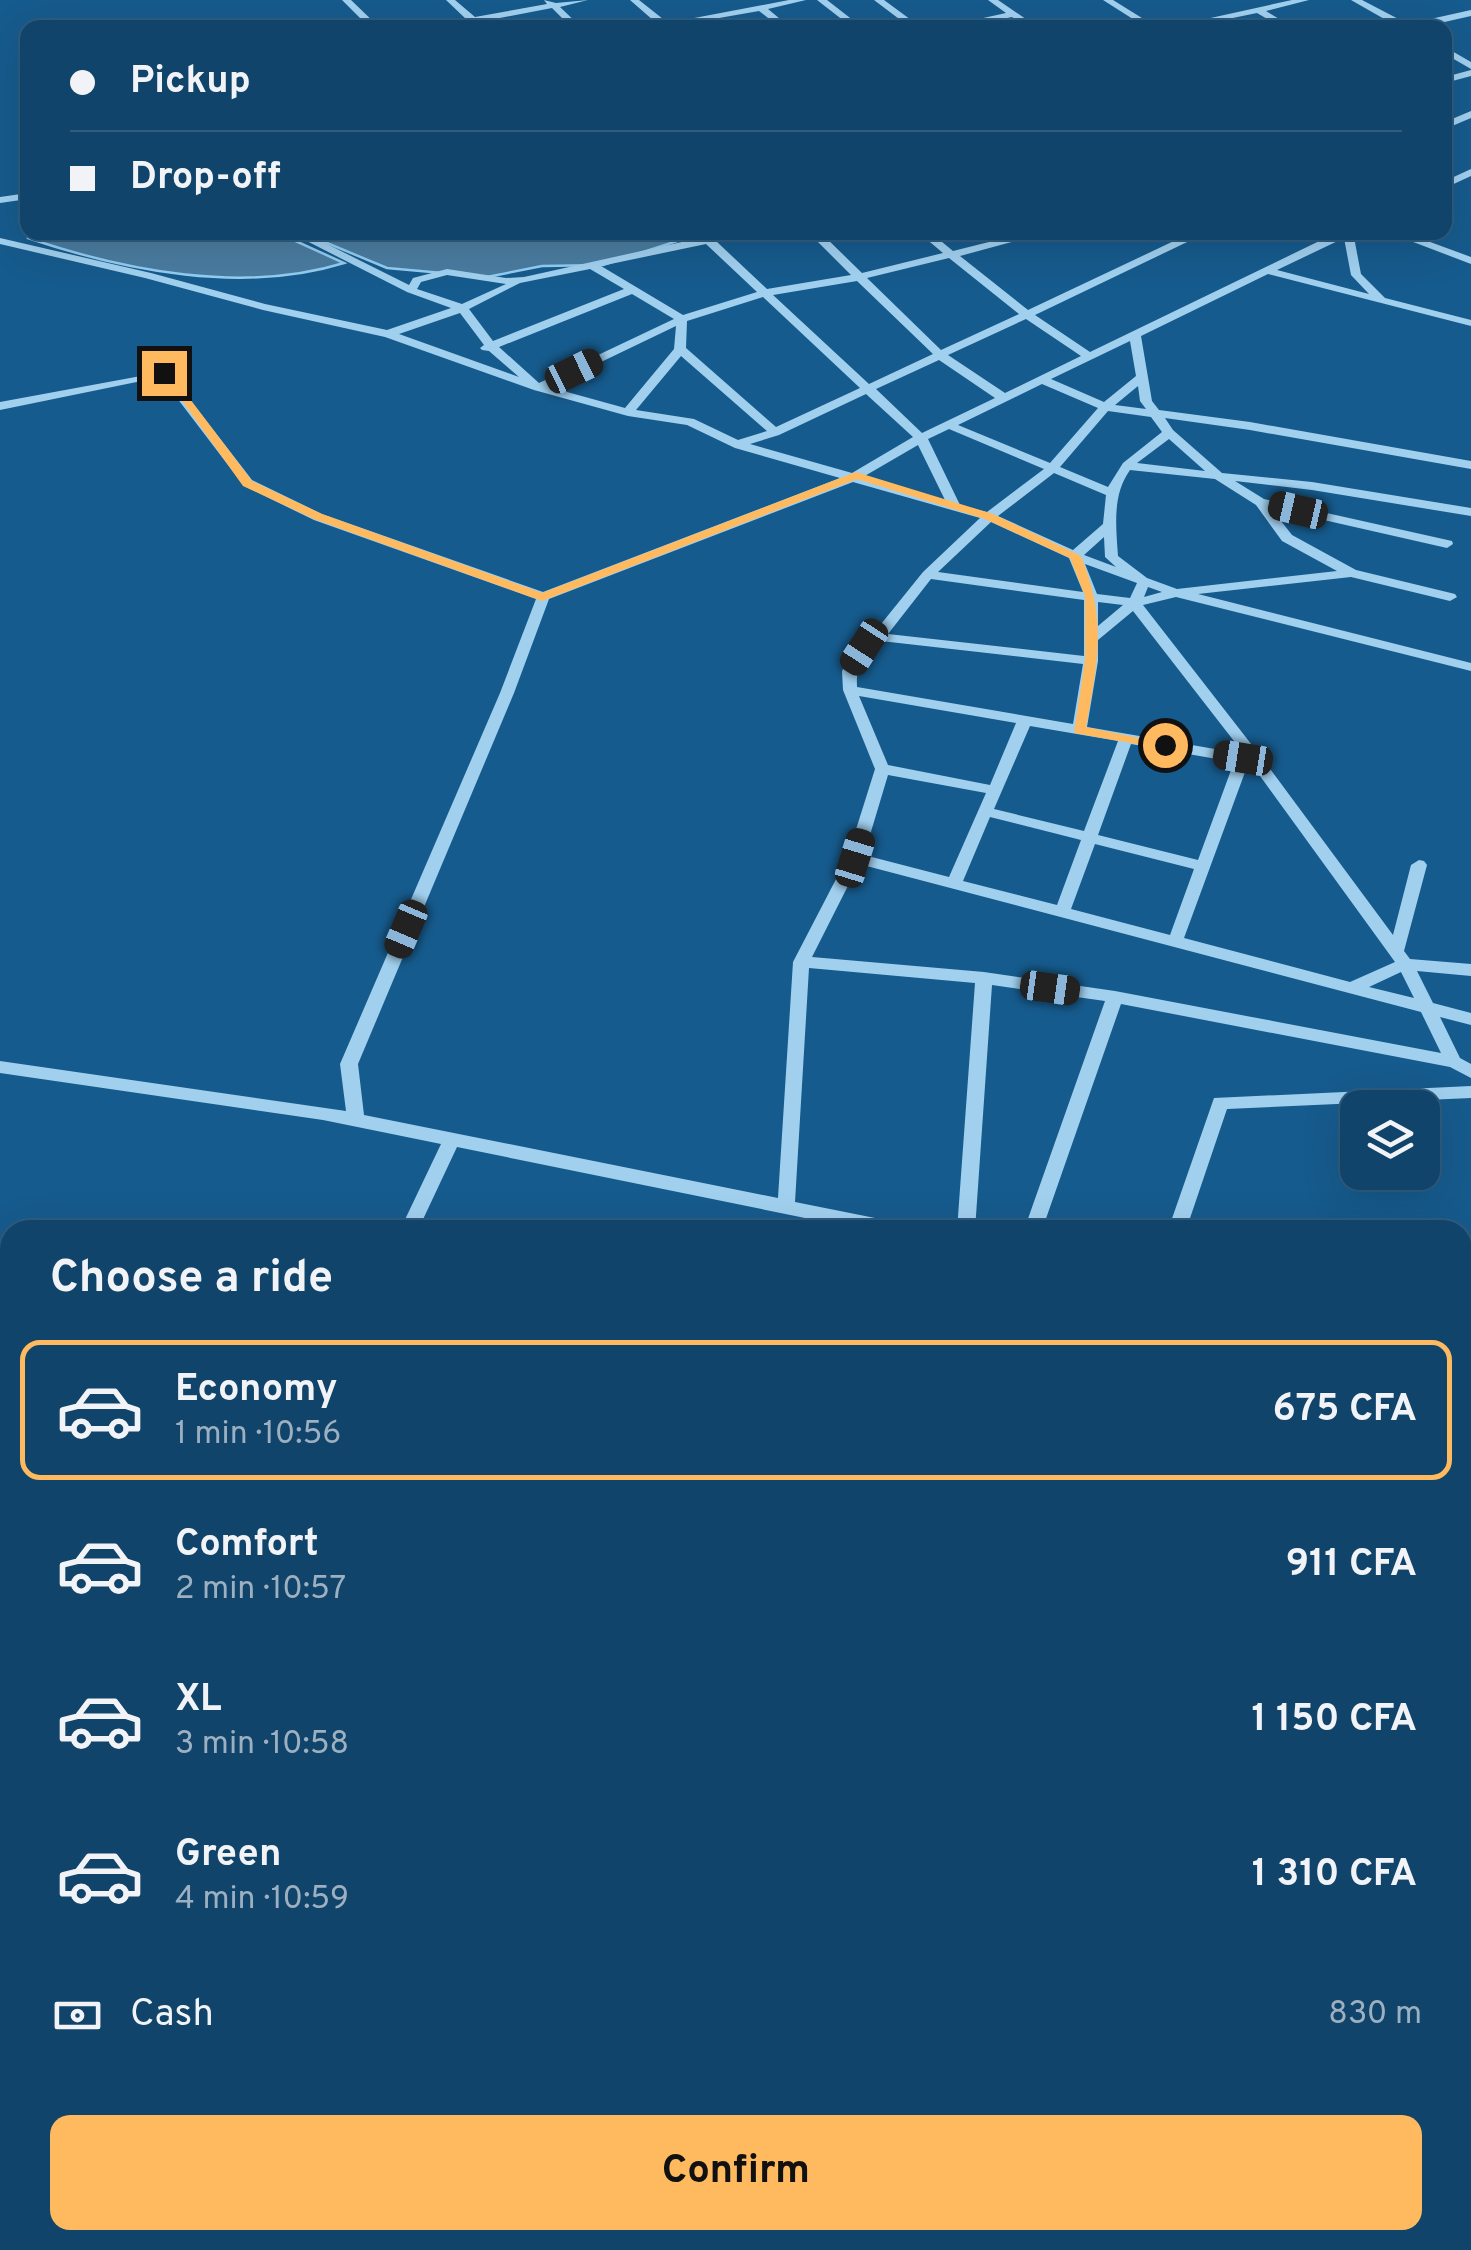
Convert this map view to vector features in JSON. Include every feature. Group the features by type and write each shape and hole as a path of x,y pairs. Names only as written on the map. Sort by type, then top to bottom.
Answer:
{"street":[{"path":"450,0 472,20"},
{"path":"491,20 551,3 584,0"},
{"path":"634,0 659,20"},
{"path":"702,20 802,0"},
{"path":"821,0 848,20"},
{"path":"878,0 907,20"},
{"path":"992,0 1023,20"},
{"path":"1107,0 1141,20"},
{"path":"1206,20 1305,0"},
{"path":"1355,0 1394,20"},
{"path":"348,2 362,2"},
{"path":"348,2 367,20"},
{"path":"551,3 569,20"},
{"path":"761,8 777,20"},
{"path":"1258,9 1277,20"},
{"path":"1440,20 1471,13"},
{"path":"983,20 1014,14"},
{"path":"310,240 410,290 462,308 492,347 538,388"},
{"path":"388,334 550,272 594,268 708,240 921,438 954,506"},
{"path":"821,240 940,355 1004,398"},
{"path":"932,240 1026,314 1090,356"},
{"path":"538,388 682,319 764,293 860,277 1012,240"},
{"path":"739,445 776,432 1185,240"},
{"path":"0,406 164,373 248,484 318,517 542,597 856,476 921,438 1331,240"},
{"path":"1349,240 1356,275 1380,298"},
{"path":"1414,240 1471,261"},
{"path":"0,241 148,275 264,308 388,334 538,388 628,412 690,422 739,445 989,516 1075,556 1176,593 1471,667"},
{"path":"594,268 682,319"},
{"path":"1267,271 1471,323"},
{"path":"410,290 417,280 447,272 506,282 524,280"},
{"path":"458,357 630,291"},
{"path":"628,412 680,349 682,319"},
{"path":"1136,335 1141,378 1152,415 1221,478 1260,502 1447,544"},
{"path":"680,349 776,432"},
{"path":"786,1208 800,962 855,858 882,768 850,690 850,671 864,647 878,637 928,576 989,516 1050,470 1104,407 1141,378"},
{"path":"1042,380 1104,407 1250,426 1471,466"},
{"path":"949,425 1110,492"},
{"path":"1144,582 1112,557 1108,526 1110,492 1128,466 1169,433"},
{"path":"1128,466 1312,486 1471,512"},
{"path":"1260,502 1287,538 1351,572 1450,597"},
{"path":"1075,556 1108,526"},
{"path":"1075,556 1091,596 1092,661 1079,730"},
{"path":"928,576 1134,603 1176,593 1351,572"},
{"path":"1089,640 1134,603 1144,582"},
{"path":"356,1119 350,1064 506,693 542,597"},
{"path":"1134,603 1400,958 1430,1008 1454,1062"},
{"path":"878,637 1092,661"},
{"path":"850,690 1250,759"},
{"path":"954,884 1025,720"},
{"path":"1062,912 1126,738"},
{"path":"1175,942 1250,759"},
{"path":"882,768 993,790"},
{"path":"984,811 1203,866"},
{"path":"855,858 1471,1019"},
{"path":"1400,958 1419,865"},
{"path":"1352,988 1400,958 1471,970"},
{"path":"800,962 984,978 1115,997 1454,1062 1471,1072"},
{"path":"967,1220 984,978"},
{"path":"1037,1220 1115,997"},
{"path":"0,1067 356,1119 848,1220"},
{"path":"1180,1220 1220,1104 1471,1092"},
{"path":"414,1220 452,1139"}],"water":[{"path":"34,240 293,240 344,263 266,277 226,277 144,269"},
{"path":"320,240 680,240 603,265 542,266 487,277 387,268"}],"route":[{"path":"164,373 248,484 318,517 542,597 856,476 989,516 1075,556 1091,596 1092,661 1079,730 1165,745"}]}
